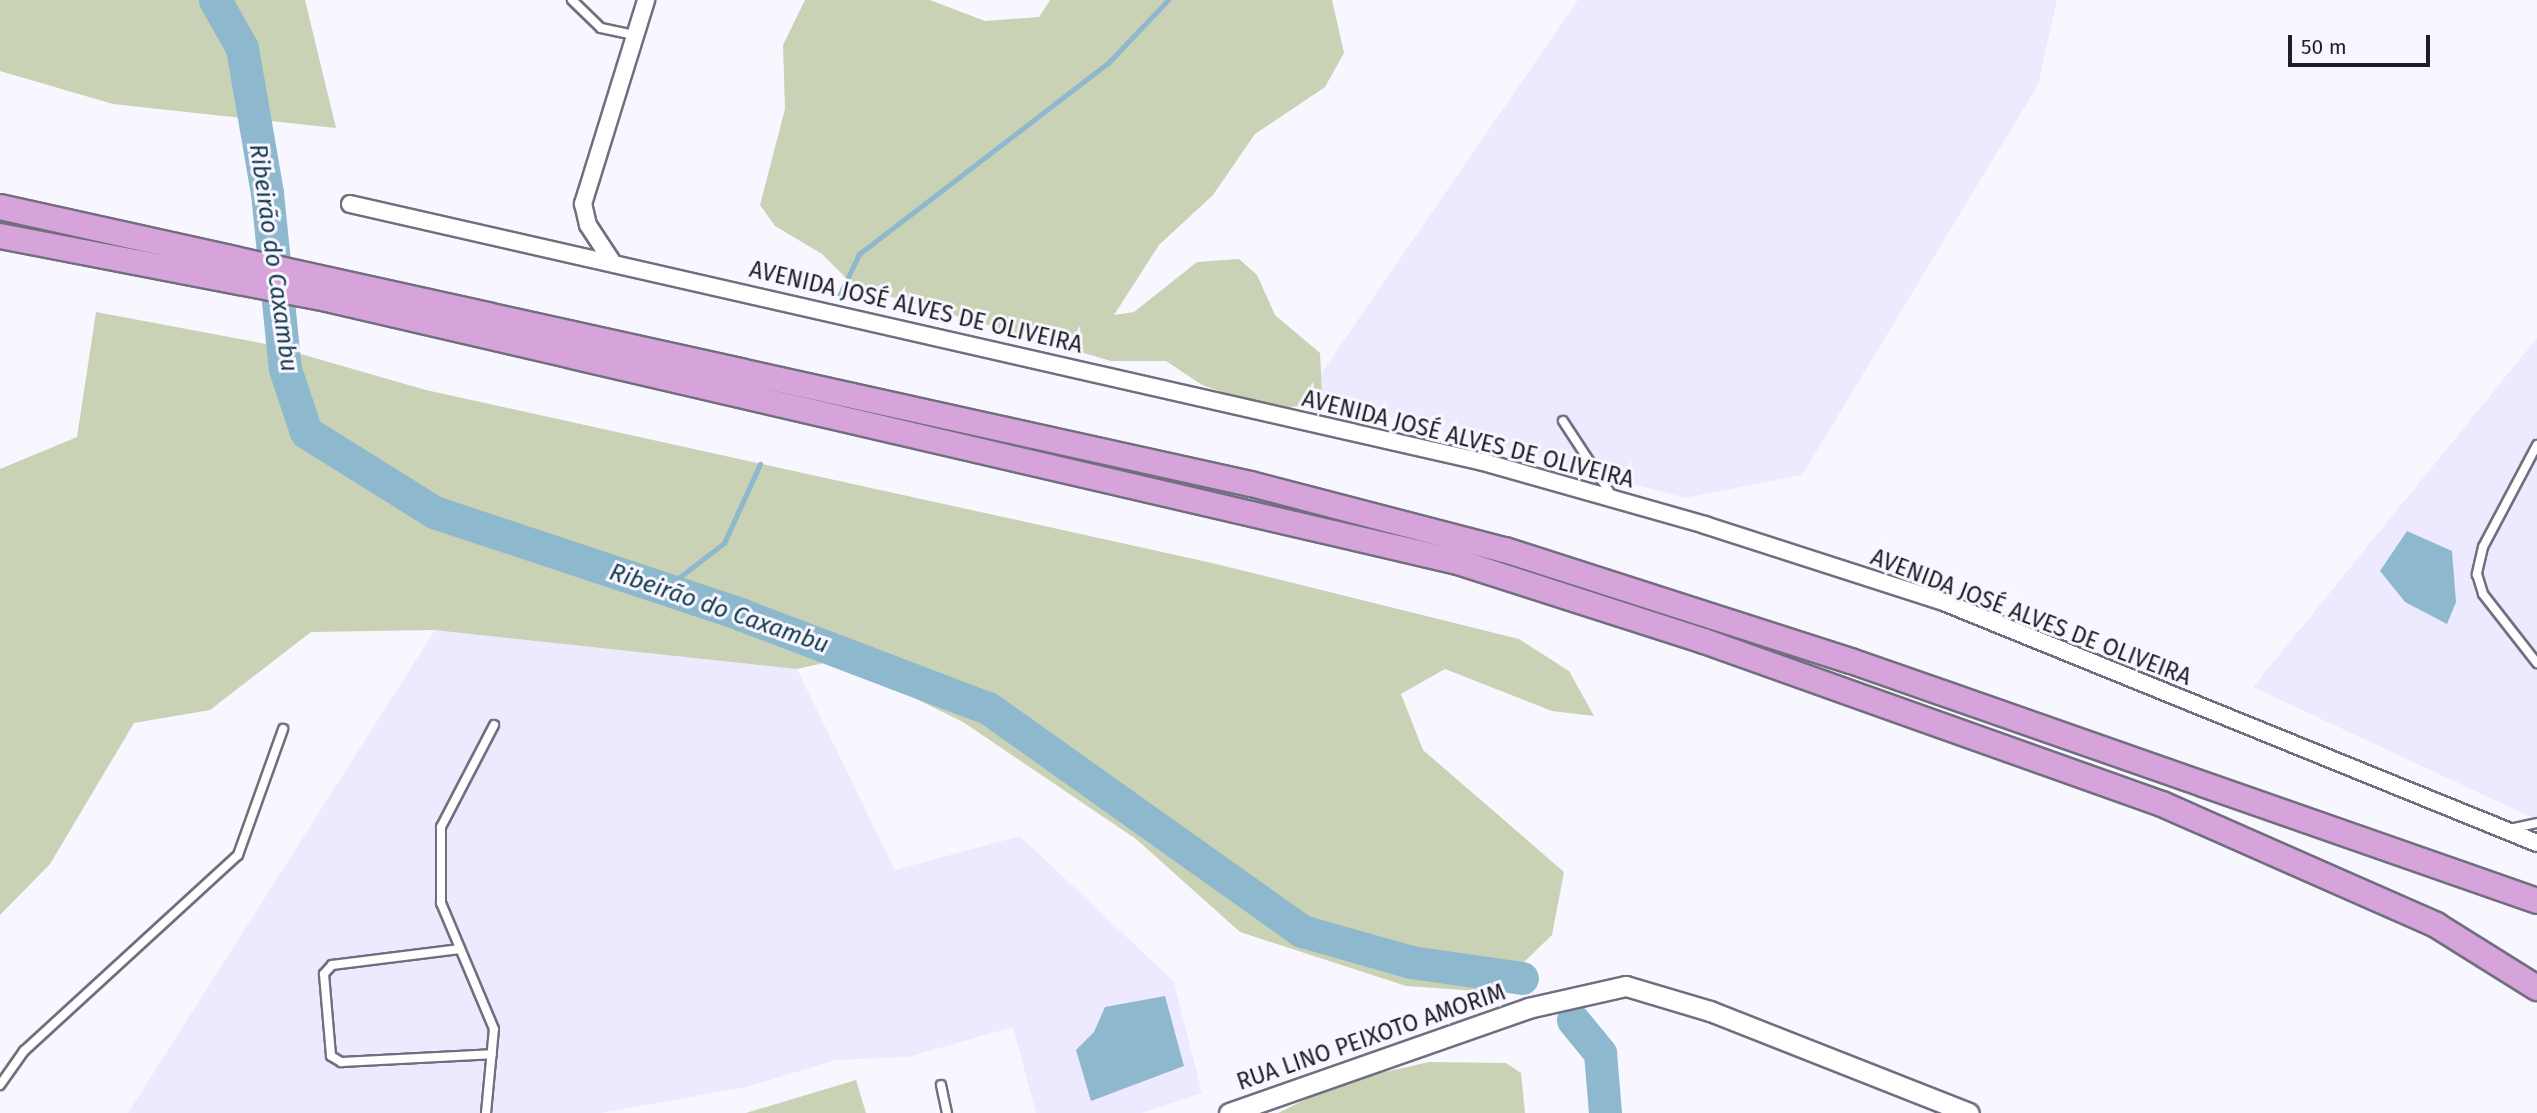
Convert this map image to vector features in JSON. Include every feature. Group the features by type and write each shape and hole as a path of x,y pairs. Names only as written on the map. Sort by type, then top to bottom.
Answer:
{"main road":[{"path":"0,207 237,272"},
{"path":"0,236 237,272 327,289 1251,484 1505,550 1852,661 2537,901"},
{"path":"327,289 1471,566 1704,640 2162,804 2436,925 2537,988"}],"street":[{"path":"611,260 588,225 583,204 646,0"},
{"name":"AVENIDA JOSÉ ALVES DE OLIVEIRA","path":"350,204 611,260 1483,462 1613,499 1946,603 2537,843"},
{"name":"RUA LINO PEIXOTO AMORIM","path":"1229,1113 1528,1008 1592,990 1626,986 1710,1011 1969,1113"}],"lane":[{"path":"572,0 601,29 635,35"},
{"path":"1563,421 1613,499"},
{"path":"2537,445 2483,547 2477,574 2483,594 2537,663"},
{"path":"486,1113 494,1029 441,903 441,827 494,725"},
{"path":"0,1084 24,1051 238,855 283,729"},
{"path":"2506,829 2537,823"},
{"path":"460,949 332,965 324,974 331,1056 341,1062 492,1054"},
{"path":"941,1085 947,1113"}],"shaded area":[{"path":"1578,0 2057,0 2038,85 1802,475 1685,498 1307,394"},
{"path":"2537,338 2537,820 2253,687"},
{"path":"435,630 797,669 895,870 1020,836 1174,982 1202,1093 1142,1113 1036,1113 1013,1027 908,1057 836,1060 746,1087 601,1113 128,1113"}],"green space":[{"path":"0,0 305,0 336,128 113,104 0,71"},
{"path":"805,0 930,0 985,21 1039,17 1050,0 1332,0 1344,53 1325,87 1255,134 1213,195 1159,245 1114,315 1134,312 1197,262 1239,259 1257,275 1275,315 1320,353 1322,393 1311,404 1291,407 1257,404 1202,385 1166,361 1111,361 892,297 863,295 822,254 775,226 760,205 785,109 783,45"},
{"path":"96,312 266,344 426,390 1212,563 1519,639 1569,671 1594,716 1552,711 1445,669 1401,694 1423,750 1564,872 1552,935 1493,992 1406,986 1240,932 1136,839 963,722 837,660 797,669 434,630 311,632 210,710 134,723 50,864 0,915 0,469 77,437"},
{"path":"1429,1062 1506,1063 1521,1073 1525,1113 1278,1113 1341,1082"},
{"path":"856,1080 866,1113 746,1113"}],"water":[{"path":"2407,531 2452,551 2456,602 2447,624 2405,602 2380,571"},
{"path":"1165,996 1184,1066 1091,1101 1076,1050 1094,1032 1105,1007"}],"waterway":[{"name":"Ribeirão do Caxambu","path":"215,0 242,48 267,193 285,369 306,432 434,512 740,614 988,708 1302,931 1411,962 1522,978"},
{"path":"839,296 859,254 1107,64 1168,0"},
{"path":"664,589 724,543 760,464"},
{"name":"Ribeirão do Caxambu","path":"1573,1020 1600,1053 1605,1113"}]}
